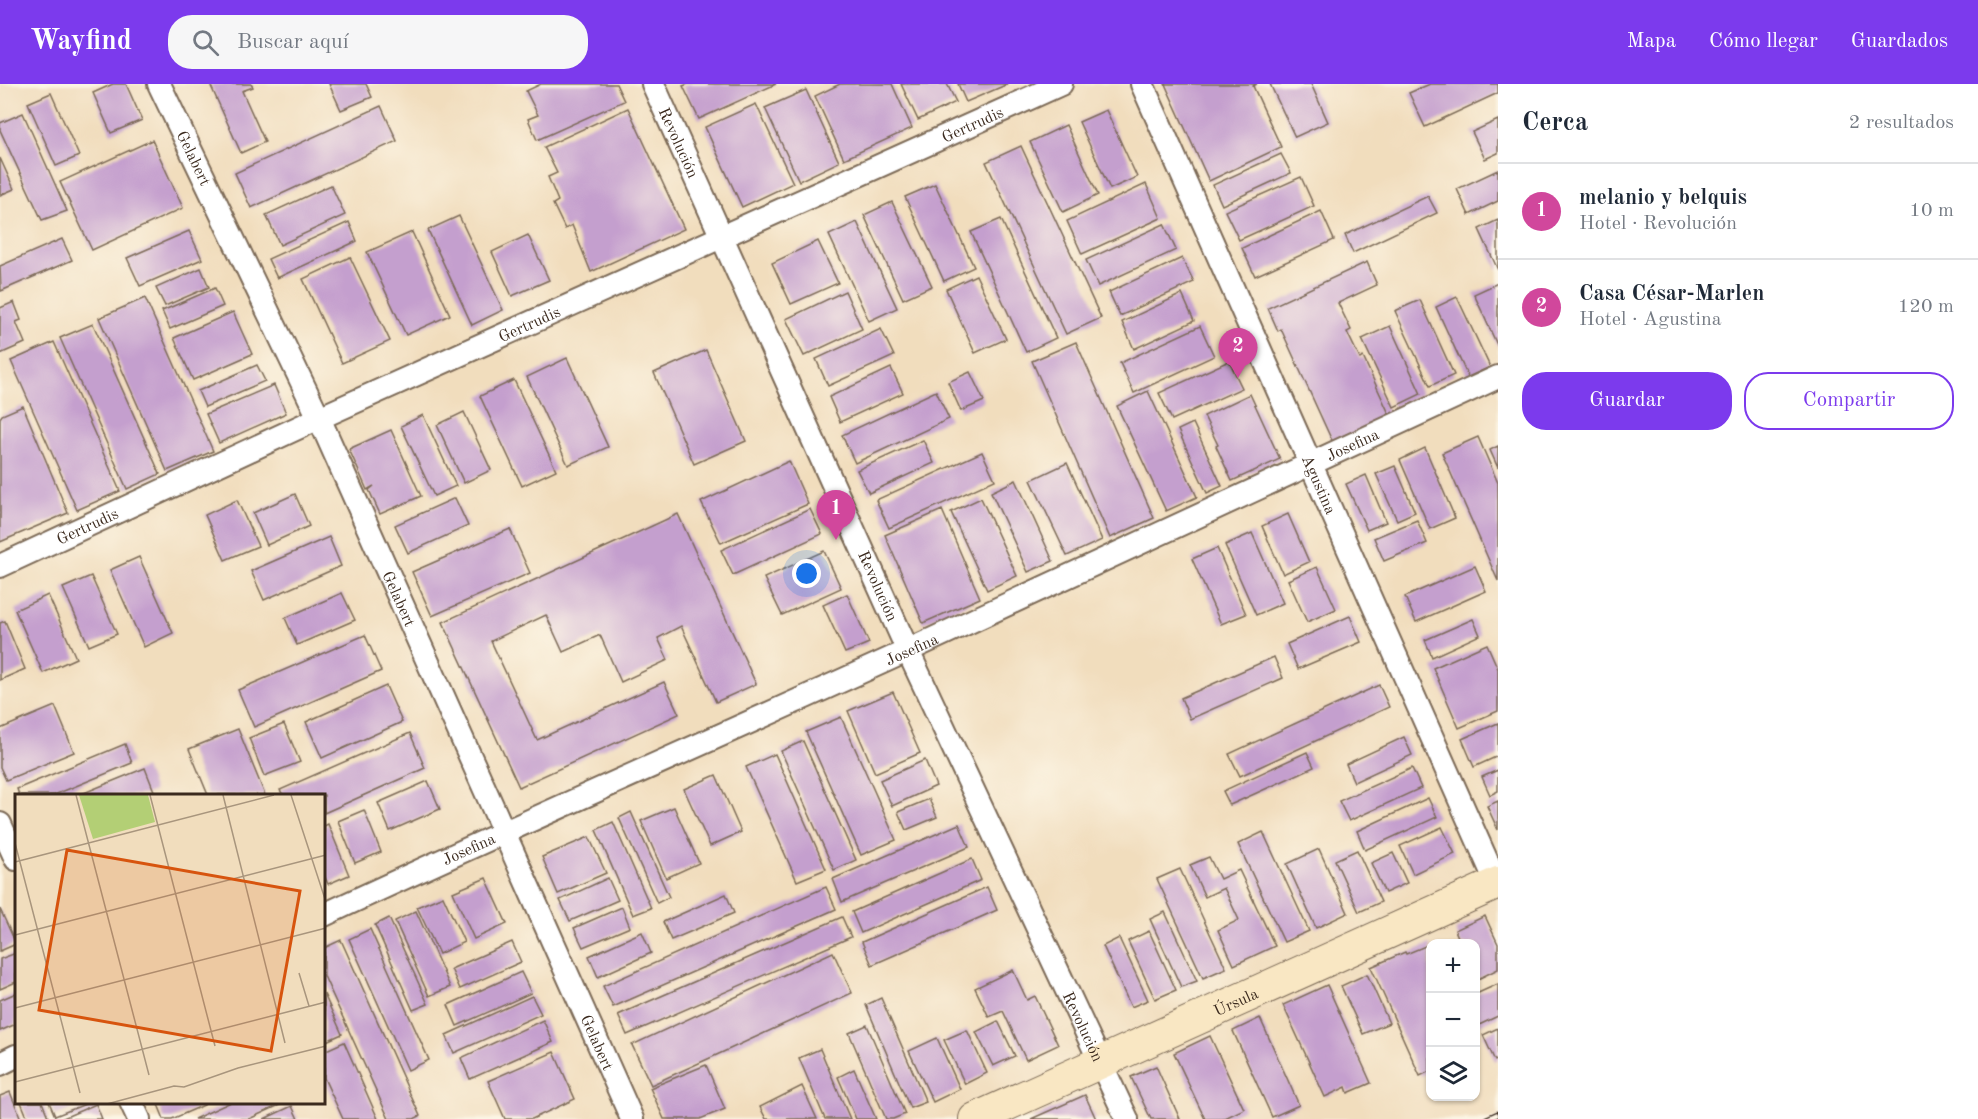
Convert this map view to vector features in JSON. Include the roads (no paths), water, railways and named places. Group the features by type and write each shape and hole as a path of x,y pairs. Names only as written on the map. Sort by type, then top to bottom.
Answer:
{"street":[{"name":"Gelabert","path":"159,84 319,418 632,1119"},
{"name":"Revolución","path":"653,84 908,651 1127,1119"},
{"name":"Gertrudis","path":"0,566 319,418 1061,84"},
{"name":"Agustina","path":"1142,84 1498,884"},
{"name":"Josefina","path":"326,914 503,832 908,651 1311,462 1498,378"},
{"path":"0,824 15,857"},
{"name":"Úrsula","path":"975,1119 1498,884"},
{"path":"0,1064 15,1056"},
{"path":"132,1104 139,1119"}],"railway":[{"path":"1487,1119 1498,1114"}],"place":[{"name":"Casa César-Marlen","path":"1238,378"},
{"name":"melanio y belquis","path":"836,540"}]}
